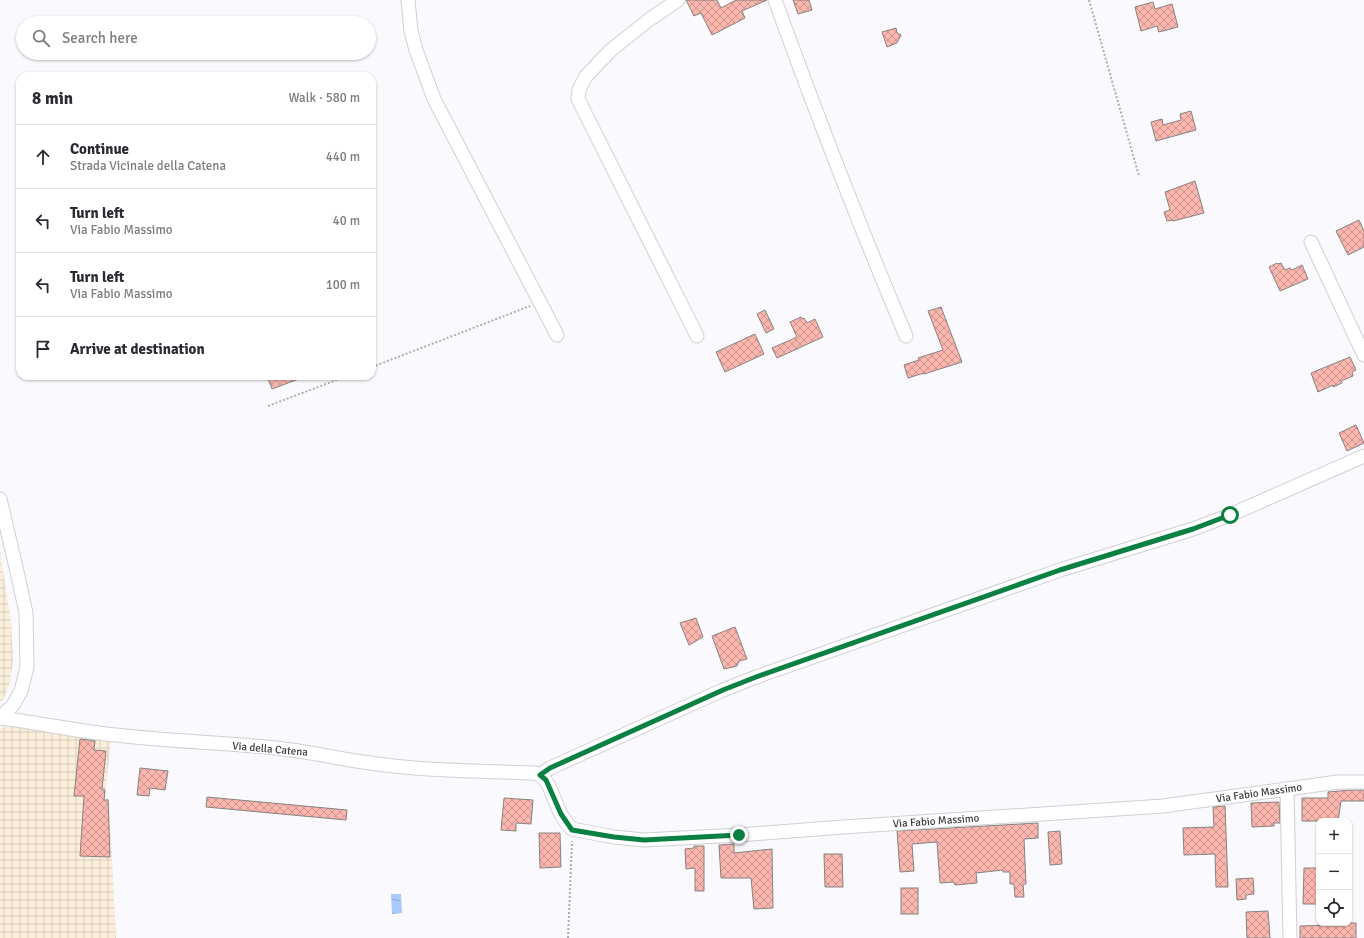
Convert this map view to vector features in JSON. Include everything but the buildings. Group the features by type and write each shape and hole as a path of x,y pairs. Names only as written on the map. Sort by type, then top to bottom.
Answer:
{"street":[{"path":"408,0 411,31 416,50 434,99 557,335"},
{"path":"678,0 650,19 611,50 586,76 579,90 578,99 697,336"},
{"path":"775,0 825,137 906,336"},
{"path":"1312,242 1364,355"},
{"path":"572,830 561,814 546,780 540,775 550,768 723,690 756,677 1060,570 1193,529 1230,515 1364,456"},
{"path":"0,499 26,613 27,666 21,691 13,705 0,718"},
{"name":"Via della Catena","path":"0,718 98,733 284,749 363,762 445,770 535,773 540,775"},
{"name":"Via Fabio Massimo","path":"572,830 644,840 739,835 1163,806 1338,782 1364,782"},
{"path":"1287,789 1290,938"}],"path":[{"path":"1089,0 1139,176"},
{"path":"376,364 540,302"},
{"path":"268,406 336,380"},
{"path":"568,938 572,830"}],"shaded area":[{"path":"0,552 11,621 13,661 10,683 4,698 0,702"},
{"path":"14,724 111,738 105,798 109,799 116,938 0,938 0,729"}],"water":[{"path":"391,894 401,894 402,913 392,914"}],"route":[{"path":"739,835 644,840 572,830 561,814 546,780 540,775 550,768 723,690 756,677 1060,570 1193,529 1230,515"}]}
